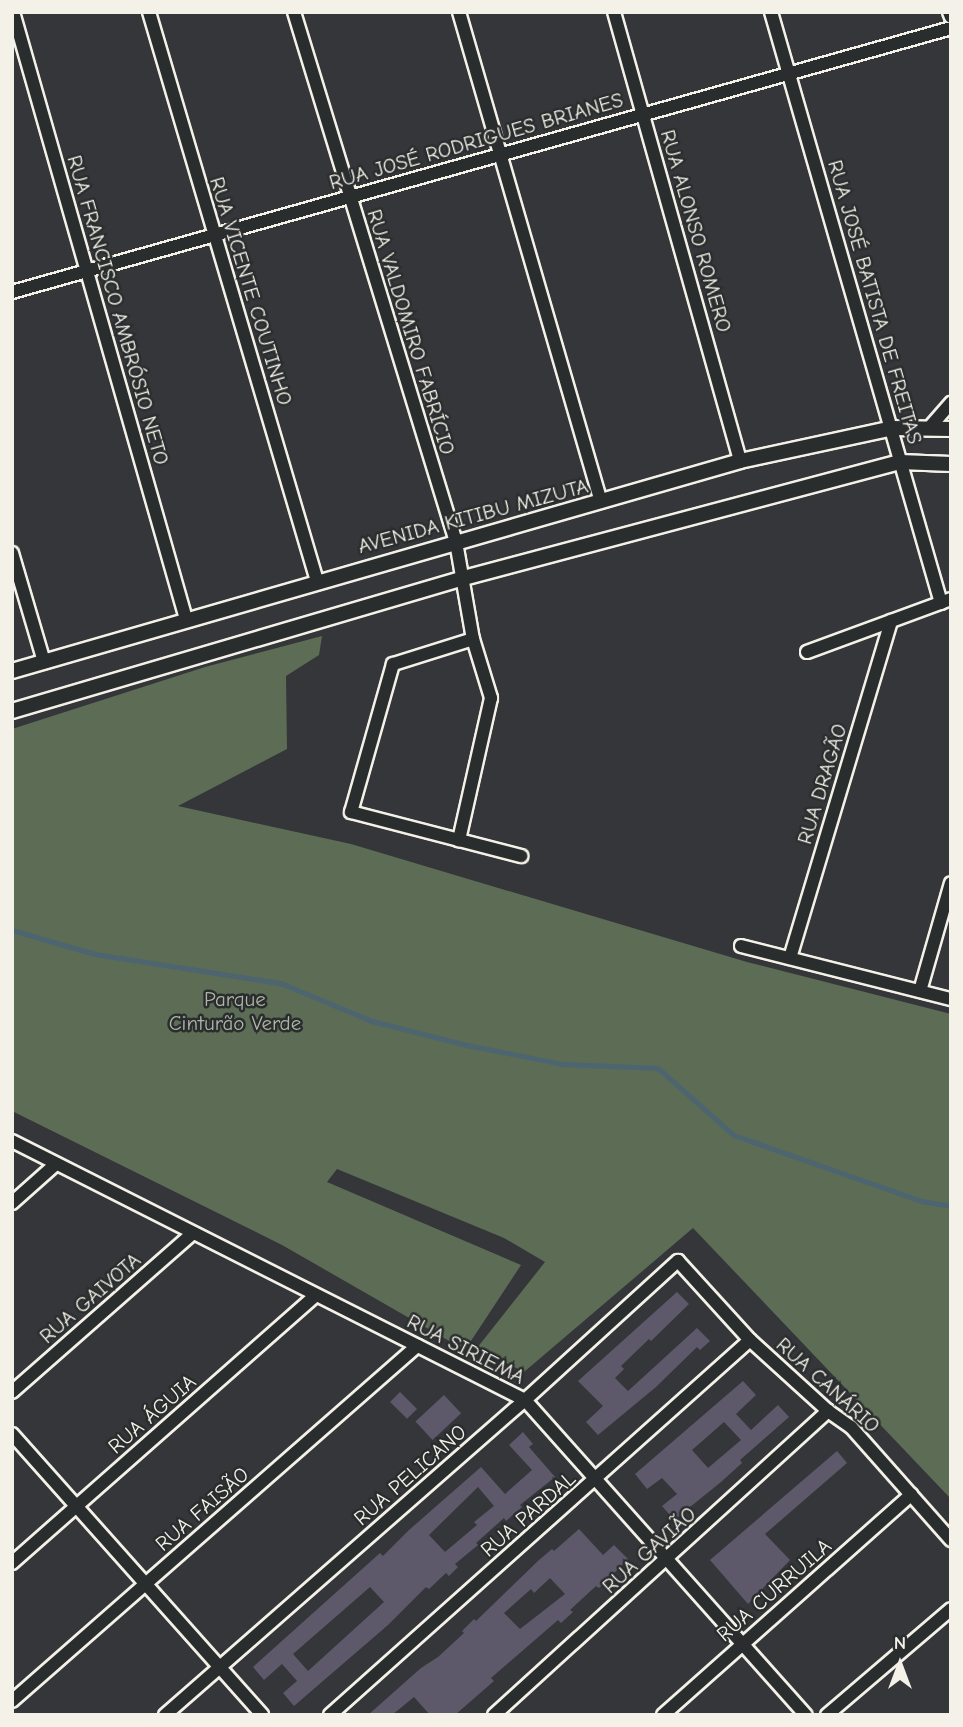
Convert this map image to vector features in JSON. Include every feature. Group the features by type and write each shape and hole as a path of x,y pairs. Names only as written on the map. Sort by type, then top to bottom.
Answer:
{"street":[{"name":"RUA FRANCISCO AMBRÓSIO NETO","path":"13,12 186,618"},
{"name":"RUA VICENTE COUTINHO","path":"149,12 317,581"},
{"name":"RUA VALDOMIRO FABRÍCIO","path":"294,12 456,542 460,579 473,639 491,698 459,839"},
{"path":"459,12 601,502"},
{"name":"RUA ALONSO ROMERO","path":"614,12 740,461"},
{"name":"RUA JOSÉ BATISTA DE FREITAS","path":"771,12 900,463 946,601"},
{"path":"949,12 951,17"},
{"name":"RUA JOSÉ RODRIGUES BRIANES","path":"12,292 951,28"},
{"path":"930,428 951,403"},
{"name":"AVENIDA KITIBU MIZUTA","path":"12,671 186,618 740,461 892,428 951,429"},
{"path":"12,711 460,579 900,463 951,464"},
{"path":"12,553 44,662"},
{"path":"807,652 946,601"},
{"name":"RUA DRAGÃO","path":"790,958 891,621"},
{"path":"473,639 393,664 351,812 521,856"},
{"path":"920,991 951,883"},
{"path":"741,946 951,999"},
{"name":"RUA SIRIEMA","path":"12,1141 525,1400 806,1715"},
{"path":"12,1203 56,1164"},
{"name":"RUA GAIVOTA","path":"12,1392 193,1233"},
{"name":"RUA CANÁRIO","path":"678,1261 750,1340 828,1411 850,1427 951,1540"},
{"name":"RUA PELICANO","path":"165,1715 525,1400 678,1261"},
{"name":"RUA ÁGUIA","path":"12,1563 316,1295"},
{"name":"RUA PARDAL","path":"330,1715 750,1340"},
{"name":"RUA FAISÃO","path":"12,1701 416,1346"},
{"name":"RUA GAVIÃO","path":"494,1715 668,1560 828,1411"},
{"path":"12,1434 262,1715"},
{"name":"RUA CURRUILA","path":"663,1715 911,1495"},
{"path":"827,1715 951,1609"}],"green space":[{"name":"Parque Cinturão Verde","path":"322,636 319,655 286,676 287,749 178,806 351,844 747,962 951,1014 951,1499 693,1228 524,1372 477,1348 545,1262 504,1238 337,1169 327,1182 521,1265 465,1350 282,1245 12,1111 12,729 205,667"}],"building":[{"path":"677,1292 689,1304 621,1366 624,1369 615,1378 628,1391 697,1328 710,1341 700,1350 697,1347 656,1387 598,1435 586,1422 603,1406 578,1381"},
{"path":"743,1381 756,1395 736,1414 751,1430 778,1405 789,1417 740,1460 742,1463 721,1482 674,1520 662,1506 677,1494 662,1478 647,1489 635,1474","holes":["724,1422 741,1440 708,1468 692,1450"]},
{"path":"400,1392 417,1409 407,1419 390,1402"},
{"path":"444,1395 461,1413 433,1440 415,1422"},
{"path":"523,1432 533,1444 529,1447 555,1477 520,1505 522,1507 506,1521 504,1518 476,1543 478,1545 455,1564 458,1567 449,1576 446,1573 429,1589 426,1587 388,1625 294,1706 283,1693 297,1681 282,1664 264,1680 253,1667 380,1553 383,1556 481,1467 505,1494 532,1470 509,1445","holes":["478,1487 494,1506 474,1522 477,1525 445,1552 429,1535","370,1587 384,1602 308,1671 293,1654"]},
{"path":"837,1451 847,1463 765,1534 790,1560 748,1604 710,1560"},
{"path":"579,1529 603,1555 614,1545 628,1559 599,1588 596,1586 570,1610 573,1612 561,1623 558,1620 491,1678 494,1681 455,1715 430,1715 414,1697 392,1715 368,1715 421,1668 438,1657 464,1633 462,1631 474,1619 476,1621 539,1560 552,1549 554,1551","holes":["550,1578 565,1594 520,1629 504,1613 531,1589 534,1593"]}],"waterway":[{"path":"12,930 95,954 281,983 372,1021 467,1045 563,1064 658,1068 734,1135 921,1201 951,1206"}]}
